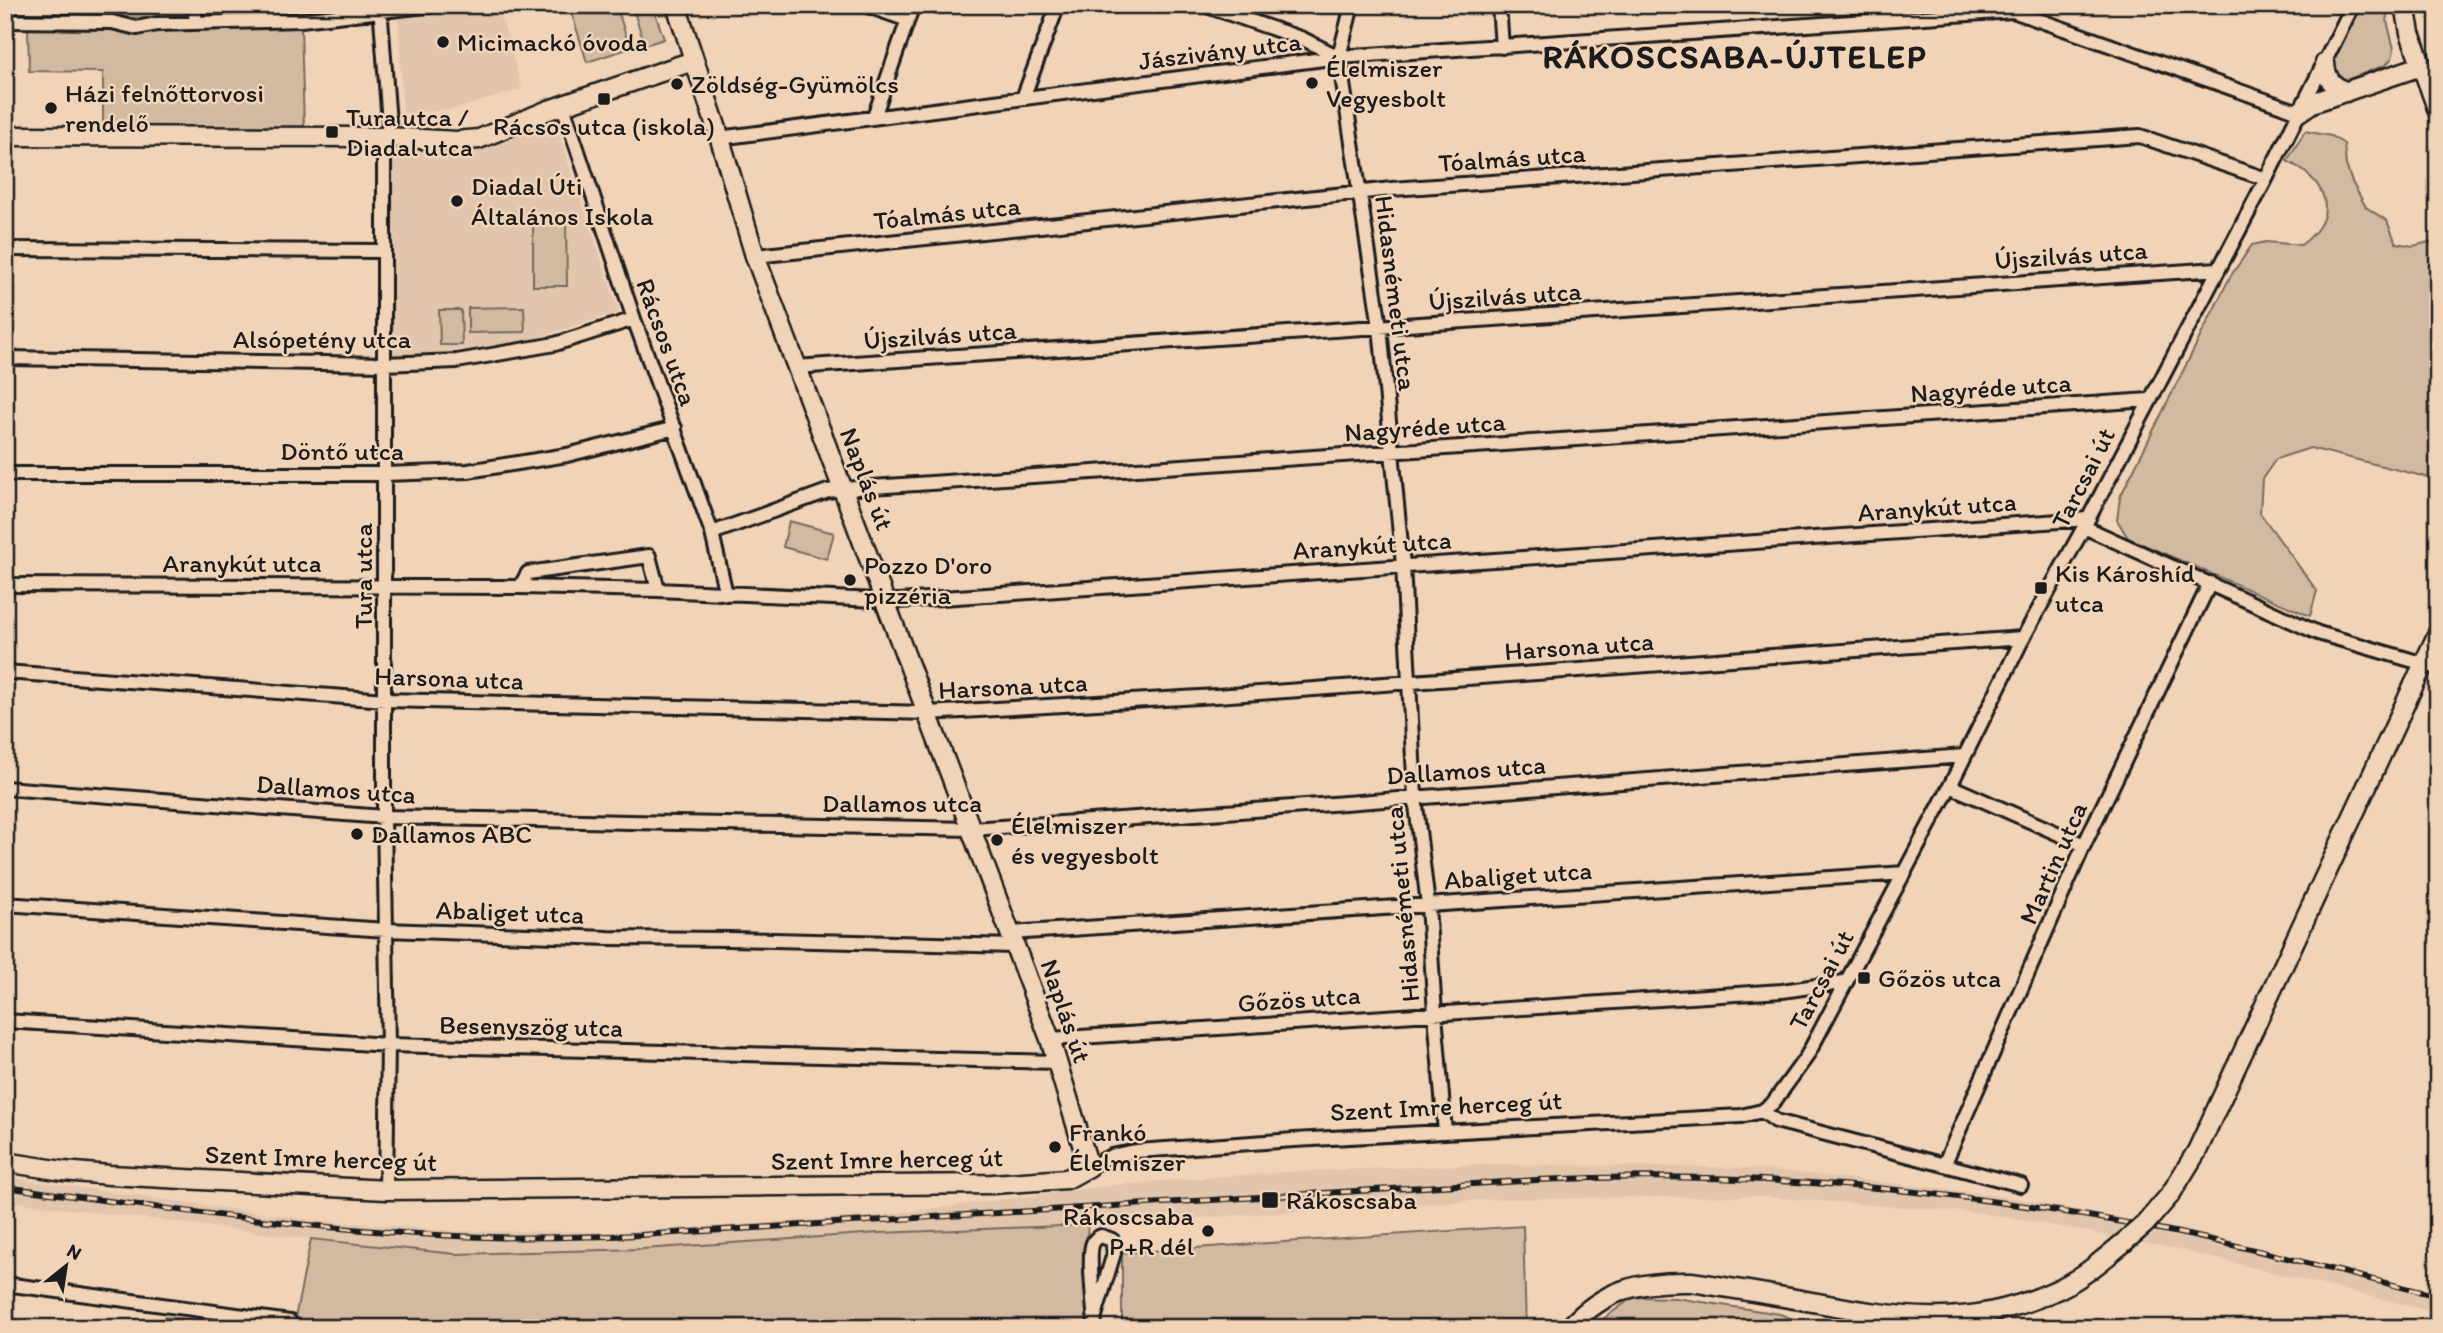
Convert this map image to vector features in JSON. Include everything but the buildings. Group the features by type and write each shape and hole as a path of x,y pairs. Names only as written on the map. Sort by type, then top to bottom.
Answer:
{"street":[{"path":"194,5 196,23"},
{"path":"5,21 112,22 137,27 157,24 301,20 380,9 435,5"},
{"name":"Naplás út","path":"676,5 755,256 1050,1039 1089,1167"},
{"path":"865,5 908,20"},
{"path":"874,117 913,5"},
{"path":"1023,98 1058,5"},
{"path":"1204,5 1303,39 1339,57"},
{"name":"Hidasnémeti utca","path":"1352,5 1339,57 1380,327 1403,565 1415,797 1429,905 1434,1014 1446,1132"},
{"path":"1499,5 1502,47"},
{"name":"Tarcsai út","path":"1762,1111 1773,1104 1796,1073 1905,873 2023,638 2266,179 2353,5"},
{"path":"2405,5 2410,33 2438,111"},
{"name":"Jászivány utca","path":"719,138 1339,57 2015,8 2299,112"},
{"name":"Tura utca","path":"380,9 389,123 384,146 384,817 388,1045 386,1190"},
{"path":"5,136 387,137 456,141 478,139 693,61"},
{"path":"2325,63 2331,83 2346,92"},
{"path":"2299,112 2312,103 2421,66"},
{"name":"Rácsos utca","path":"563,106 634,319 712,533 726,594"},
{"name":"Tóalmás utca","path":"755,256 1360,192 2140,136 2266,179"},
{"path":"5,250 384,251"},
{"name":"Újszilvás utca","path":"796,367 2218,269"},
{"name":"Alsópetény utca","path":"5,358 384,364 457,361 555,344 634,319"},
{"name":"Nagyréde utca","path":"712,533 828,491 843,489 2149,400"},
{"name":"Döntő utca","path":"5,474 385,474 468,471 567,455 674,428"},
{"path":"2086,523 2318,633 2430,666"},
{"name":"Aranykút utca","path":"5,585 520,587 658,590 886,601 1403,565 2086,523"},
{"path":"520,587 528,573 649,556 658,590"},
{"name":"Martin utca","path":"1944,1165 2084,845 2210,583"},
{"path":"1569,1328 1598,1301 1635,1286 1661,1281 1691,1282 1898,1316 1952,1318 1989,1314 2025,1303 2054,1292 2084,1275 2145,1224 2170,1195 2197,1152 2430,666 2438,633"},
{"name":"Harsona utca","path":"5,672 386,700 928,713 1216,696 2023,638"},
{"name":"Dallamos utca","path":"5,788 384,817 971,829 1964,756"},
{"path":"1950,786 2084,845"},
{"name":"Abaliget utca","path":"5,904 386,930 594,938 1012,940 1429,905 1905,873"},
{"name":"Gőzös utca","path":"1050,1039 1782,991 1844,982"},
{"name":"Besenyszög utca","path":"5,1021 388,1045 1057,1062"},
{"path":"1762,1111 1776,1121 2021,1185"},
{"name":"Szent Imre herceg út","path":"5,1161 87,1173 386,1190 992,1184 1067,1180 1111,1156 1137,1151 1741,1116 1762,1111"},
{"path":"1101,1236 1112,1240 1114,1253 1095,1322 1091,1247 1093,1241 1101,1236"},
{"path":"5,1284 290,1322"}],"shaded area":[{"path":"103,5 205,5 205,14 201,19 106,17"},
{"path":"569,5 616,5 630,48 587,62"},
{"path":"2356,5 2386,5 2394,49 2392,58 2386,65 2341,82 2334,78 2329,60"},
{"path":"653,7 664,39 645,45 634,12"},
{"path":"499,8 522,89 456,109 403,114 398,18"},
{"path":"301,26 304,128 103,126 103,72 29,71 28,27 159,29"},
{"path":"553,117 619,312 529,340 443,353 390,355 389,147 467,148"},
{"path":"2305,131 2331,136 2344,144 2346,165 2352,182 2366,207 2387,221 2396,243 2413,246 2429,242 2438,244 2438,480 2310,448 2276,459 2262,479 2260,513 2317,591 2310,616 2128,538 2117,520 2120,497 2230,277 2252,245 2266,242 2301,245 2314,234 2321,222 2325,211 2320,188 2301,169 2287,161"},
{"path":"566,222 567,286 533,286 533,223"},
{"path":"524,307 525,332 468,333 468,308"},
{"path":"439,310 461,310 462,345 440,345"},
{"path":"789,521 834,533 827,559 783,547"},
{"path":"1493,1164 1754,1168 1981,1193 2184,1230 2438,1292 2438,1313 2180,1250 1980,1213 1754,1196 1498,1199 1088,1225 879,1233 642,1249 456,1254 5,1201 5,1177 311,1220 455,1231 621,1232 874,1216 1122,1184 1285,1172"},
{"path":"1088,1225 1086,1249 1091,1328 293,1328 311,1239 456,1254 642,1249 879,1233"},
{"path":"1523,1226 1526,1328 1122,1328 1122,1253"},
{"path":"1633,1297 1676,1298 1780,1314 1816,1328 1696,1328 1658,1323 1656,1328 1591,1328"},
{"path":"164,1317 263,1327 266,1328 161,1328"}],"railway":[{"path":"5,1187 342,1228 525,1238 641,1235 1537,1180 1695,1178 1773,1181 1930,1194 2087,1216 2233,1245 2438,1296"}],"place":[{"name":"Micimackó óvoda","path":"443,42"},
{"name":"Élelmiszer Vegyesbolt","path":"1312,83"},
{"name":"Zöldség-Gyümölcs","path":"677,84"},
{"name":"Rácsos utca (iskola)","path":"604,99"},
{"name":"Házi felnőttorvosi rendelő","path":"51,108"},
{"name":"Tura utca / Diadal utca","path":"332,132"},
{"name":"Diadal Úti Általános Iskola","path":"457,201"},
{"name":"Pozzo D'oro pizzéria","path":"850,580"},
{"name":"Kis Károshíd utca","path":"2041,588"},
{"name":"Dallamos ABC","path":"357,834"},
{"name":"Élelmiszer és vegyesbolt","path":"997,840"},
{"name":"Gőzös utca","path":"1864,978"},
{"name":"Frankó Élelmiszer","path":"1055,1147"},
{"name":"Rákoscsaba","path":"1270,1200"},
{"name":"Rákoscsaba P+R dél","path":"1208,1231"}],"district":[{"name":"RÁKOSCSABA-ÚJTELEP","path":"1735,56"}]}
